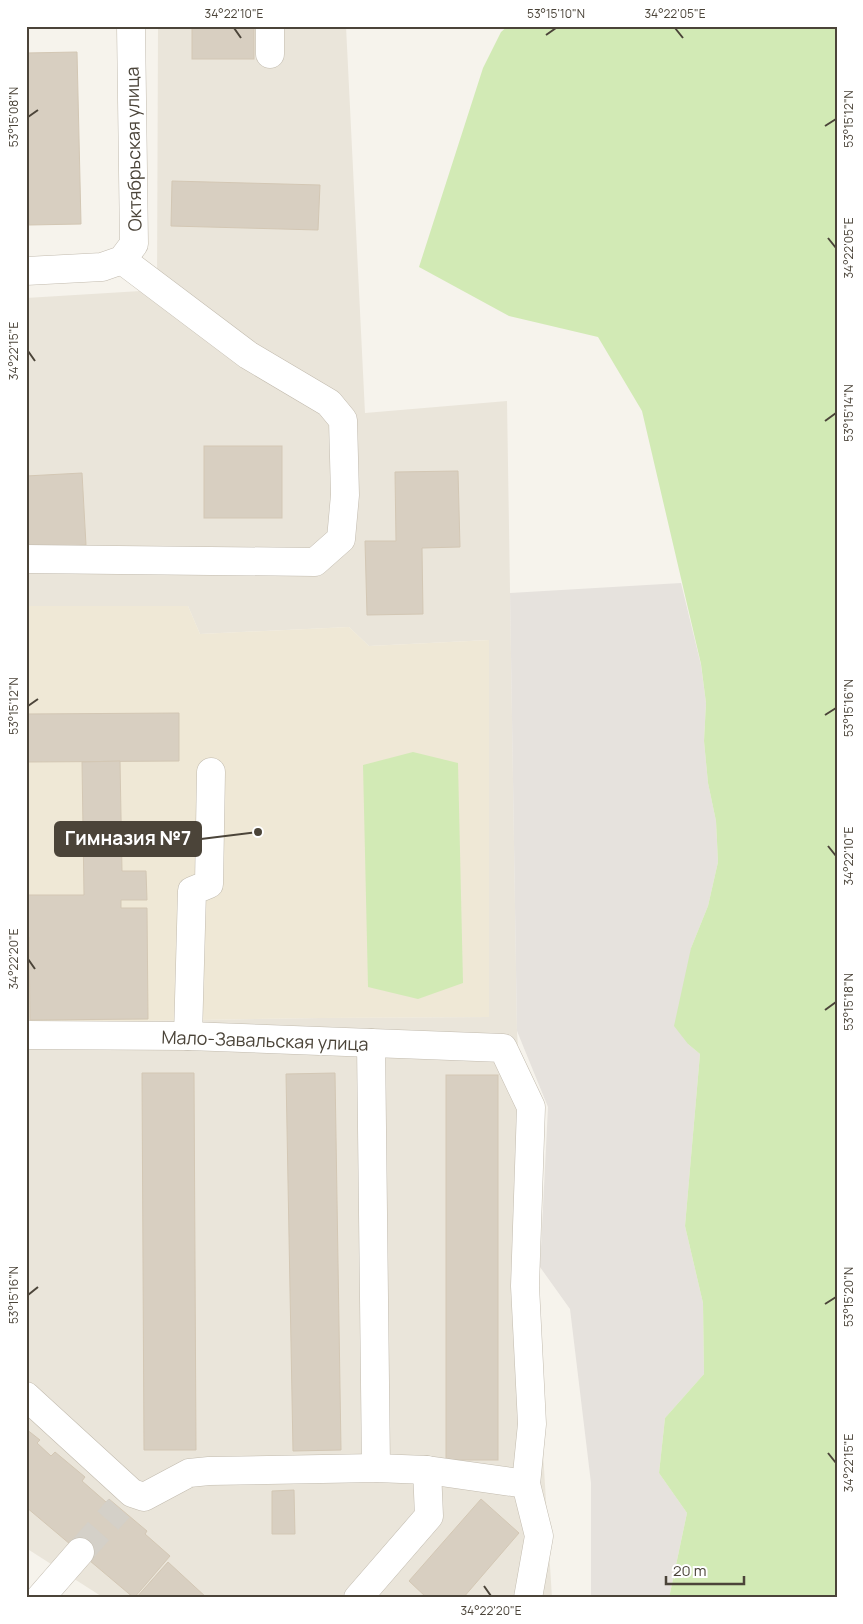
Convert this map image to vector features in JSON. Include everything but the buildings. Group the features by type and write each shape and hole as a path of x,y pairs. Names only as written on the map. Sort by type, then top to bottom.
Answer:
{"street":[{"name":"Октябрьская улица","path":"122,260 134,244 131,26"},
{"path":"270,26 270,54"},
{"path":"26,271 102,267 122,260 248,355 329,403 343,420 345,495 341,539 315,562 26,559"},
{"path":"188,1036 192,891 209,884 211,772"},
{"name":"Мало-Завальская улица","path":"26,1035 188,1036 503,1048 531,1107 525,1286 532,1424 526,1484"},
{"path":"371,1043 376,1468"},
{"path":"26,1396 126,1500 144,1497 189,1473 376,1468 427,1470 526,1484 539,1536 528,1598"},
{"path":"358,1598 429,1516 427,1470"},
{"path":"40,1598 80,1552"}],"shaded area":[{"path":"158,26 346,26 365,413 507,401 517,1031 552,1598 104,1598 26,1548 26,1023 489,1017 489,640 369,646 349,627 200,634 188,606 26,606 26,298 157,290"},
{"path":"681,583 701,665 706,703 704,741 708,783 716,821 718,862 708,906 691,948 688,1044 700,1054 685,1226 703,1303 704,1374 665,1418 659,1473 687,1513 669,1598 591,1598 591,1483 570,1309 540,1267 548,1107 517,1031 510,593"},
{"path":"26,606 188,606 200,634 349,627 369,646 489,640 489,1017 26,1023"}],"green space":[{"path":"508,26 837,26 837,1598 669,1598 687,1513 659,1473 665,1418 704,1374 703,1303 685,1226 700,1054 688,1044 674,1026 691,948 708,906 718,862 716,821 708,783 704,741 706,703 701,664 642,411 598,337 509,316 419,267 483,68 501,32"},
{"path":"413,752 458,763 463,983 418,999 368,987 363,765"}],"tunnel":[{"path":"80,1552 119,1508"}],"place":[{"name":"Гимназия №7","path":"258,832"}]}
